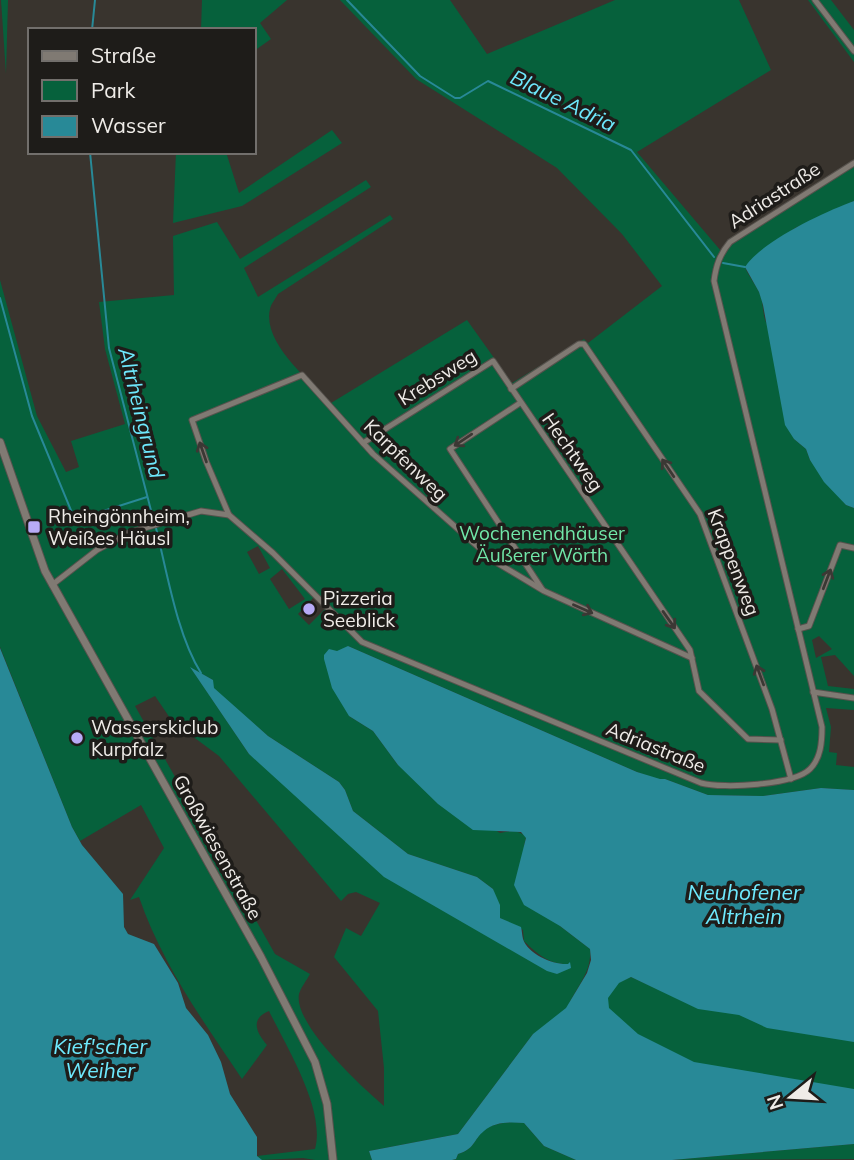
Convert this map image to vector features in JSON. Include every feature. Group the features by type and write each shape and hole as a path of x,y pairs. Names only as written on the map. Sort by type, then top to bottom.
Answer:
{"street":[{"path":"815,0 854,51"},
{"name":"Adriastraße","path":"229,515 273,553 362,642 701,783 734,785 791,779 802,775 811,768 820,749 822,727 714,281 722,252 730,242 854,163"},
{"name":"Krappenweg","path":"512,389 579,344 584,344 700,514 769,700 791,779"},
{"name":"Hechtweg","path":"493,361 690,650 701,694 752,741 780,740"},
{"name":"Krebsweg","path":"363,443 493,361"},
{"name":"Karpfenweg","path":"229,515 192,420 302,375 363,443 488,556 544,591 692,658"},
{"path":"520,403 450,449 544,591"},
{"name":"Großwiesenstraße","path":"0,442 38,554 52,585 215,874 316,1062 327,1104 332,1160"},
{"path":"52,585 97,550 128,533 201,511 229,515"},
{"path":"798,629 809,626 840,545 854,548"},
{"path":"813,692 854,698"}],"green space":[{"path":"1,0 8,0 6,74"},
{"path":"202,0 287,0 260,23 271,39 256,50 256,28 201,28"},
{"name":"Wochenendhäuser Äußerer Wörth","path":"340,0 450,0 487,54 615,0 739,0 771,70 637,152 721,251 729,240 854,161 854,201 795,228 745,267 761,298 794,439 806,449 810,460 846,505 854,508 854,676 835,655 821,657 828,686 854,689 854,710 826,708 831,727 829,752 837,753 836,765 854,767 854,790 821,788 763,796 708,795 637,772 348,646 349,716 373,731 398,765 500,833 511,831 526,837 524,846 560,926 590,949 587,971 569,1004 631,977 657,989 854,954 854,1118 533,1034 458,1134 369,1151 372,1160 262,1160 257,1156 315,1149 317,1133 310,1097 269,1011 257,1022 260,1035 267,1045 242,1079 171,969 139,897 130,900 164,848 141,805 80,841 72,827 0,647 0,280 37,416 66,472 79,467 71,441 125,424 105,349 99,302 174,295 173,236 217,222 240,259 366,180 371,187 244,268 258,297 390,215 393,219 278,294 271,307 269,322 280,348 300,373 331,403 467,320 512,383 584,339 588,343 662,286 622,234 557,168 416,79","holes":["258,546 270,568 259,574 247,552","282,569 305,599 289,609 270,579","314,597 326,608 309,625 298,614","819,636 832,649 816,658 812,640","191,668 213,680 213,688 268,736 339,782 353,811 408,854 477,877 493,889 500,918 523,930 524,941 539,954 550,961 569,964 557,974 249,754","155,696 172,721 219,756 341,901 348,894 356,892 380,903 361,936 346,928 334,957 378,1011 384,1068 384,1106 331,1054 307,1021 300,1007 299,994 310,974 275,954 135,706"]},
{"path":"808,0 831,0 854,30 854,62"},
{"path":"332,130 342,143 242,206 173,223 176,154 227,154 239,193"},
{"path":"513,1122 524,1123 544,1146 576,1160 452,1160 471,1147 487,1128"},
{"path":"854,1144 854,1159 672,1160"}],"water":[{"path":"854,201 854,508 846,505 824,482 806,449 794,439 785,425 763,305 745,267 753,257 779,238"},
{"name":"Neuhofener Altrhein","path":"348,646 637,772 708,795 763,796 821,788 854,790 854,1042 767,1028 739,1015 698,1009 631,977 619,983 608,998 609,1008 638,1034 694,1062 854,1089 854,1144 672,1160 576,1160 544,1146 524,1123 509,1122 488,1128 471,1147 458,1154 456,1159 372,1160 369,1151 458,1134 533,1034 566,1008 587,973 591,960 590,949 560,926 524,905 514,885 526,838 521,832 473,830 438,804 398,765 373,731 349,716 332,688 324,659 329,649 337,651"},
{"name":"Kief'scher Weiher","path":"0,648 72,827 82,845 123,894 124,927 128,934 154,944 178,983 186,1008 208,1035 221,1062 230,1094 257,1137 257,1156 262,1160 0,1160"},
{"path":"190,667 213,680 214,688 268,736 339,782 353,811 408,854 477,877 493,889 500,905 500,918 521,927 523,939 530,949 548,960 562,964 570,962 571,968 557,974 547,971 384,877 249,754"}],"waterway":[{"name":"Altrheingrund","path":"92,28 95,0"},
{"name":"Blaue Adria","path":"347,0 420,76 455,98 460,98 488,81 631,150 714,257"},
{"name":"Altrheingrund","path":"90,154 109,348 154,522"},
{"name":"Blaue Adria","path":"723,263 745,267"},
{"path":"0,298 32,416 75,520 147,497"},
{"name":"Altrheingrund","path":"156,528 179,622 201,673"}],"place":[{"name":"Rheingönnheim, Weißes Häusl","path":"34,527"},
{"name":"Pizzeria Seeblick","path":"309,609"},
{"name":"Wasserskiclub Kurpfalz","path":"77,738"}]}
